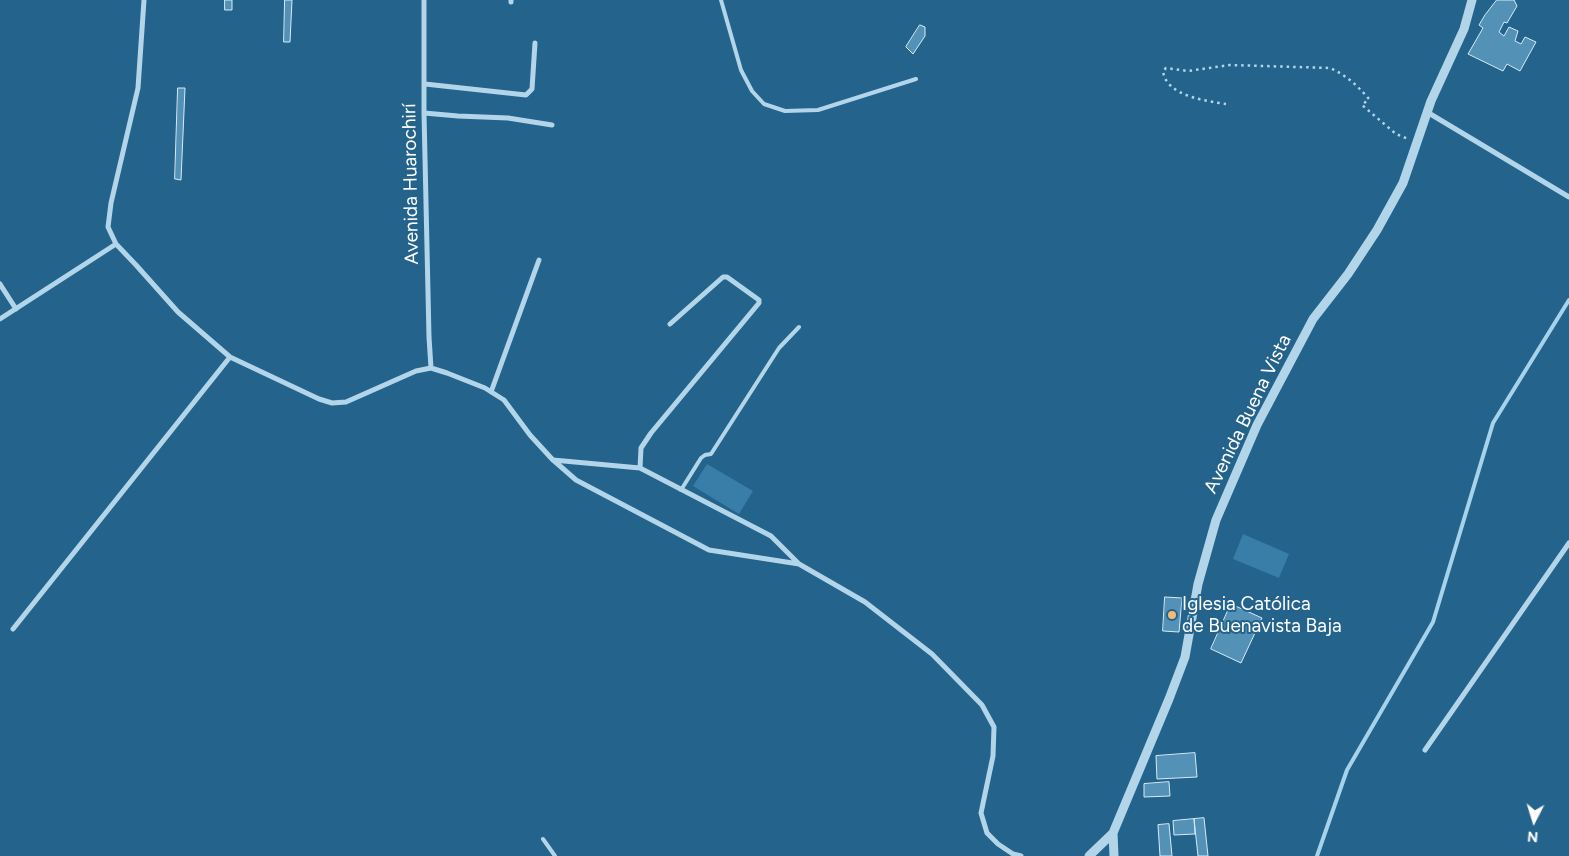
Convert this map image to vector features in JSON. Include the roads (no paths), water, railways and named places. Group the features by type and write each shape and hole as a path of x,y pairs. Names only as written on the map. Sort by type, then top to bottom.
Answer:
{"street":[{"path":"144,0 138,88 111,204 108,227 116,244 178,312 230,357 319,399 332,403 346,402 416,371 431,368 485,388 504,400 530,435 552,460 576,480 709,550 799,564"},
{"name":"Avenida Huarochirí","path":"424,0 424,113 431,368"},
{"name":"Avenida Buena Vista","path":"1089,856 1114,833 1185,657 1198,584 1216,520 1253,434 1313,319 1348,274 1378,230 1403,183 1427,112 1464,29 1472,0"},
{"path":"425,84 518,96 526,95 532,89 535,43"},
{"path":"1427,112 1569,197"},
{"path":"424,113 508,118 552,125"},
{"path":"0,319 116,244"},
{"path":"491,392 539,260"},
{"path":"640,468 641,448 651,433 759,304 759,300 728,277 723,277 670,324"},
{"path":"0,284 16,309"},
{"path":"13,629 230,357"},
{"path":"552,460 640,468 770,536 799,564 865,602 932,654 982,706 994,727 993,756 980,812 987,833 998,844 1013,854 1021,856"},
{"path":"1426,750 1569,542"},
{"path":"1114,833 1114,856"}],"lane":[{"path":"720,0 742,70 752,91 764,104 785,111 818,110 916,79"},
{"path":"682,490 701,458 711,454 779,348 799,327"},
{"path":"543,839 555,856"}],"waterway":[{"path":"1317,856 1347,770 1433,622 1493,423 1569,300"}],"place":[{"name":"Iglesia Católica de Buenavista Baja","path":"1172,615"}]}
